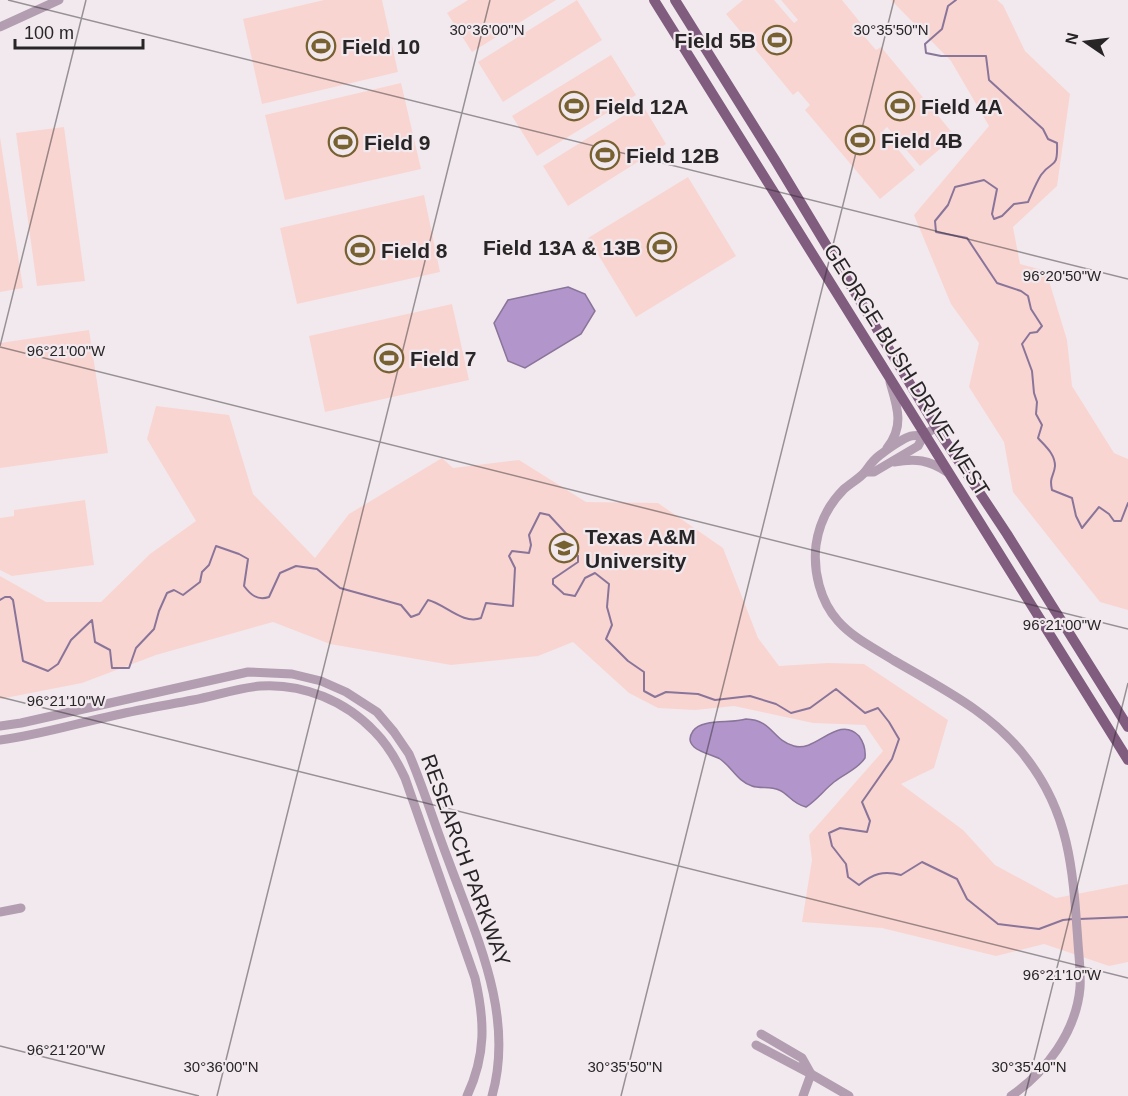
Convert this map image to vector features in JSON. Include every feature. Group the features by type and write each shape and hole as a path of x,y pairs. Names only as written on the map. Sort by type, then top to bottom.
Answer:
{"main road":[{"name":"GEORGE BUSH DRIVE WEST","path":"654,0 1128,760"},
{"name":"GEORGE BUSH DRIVE WEST","path":"675,0 775,160 936,428 1007,534 1128,727"}],"street":[{"path":"0,27 59,0"},
{"path":"882,454 894,438 899,417 888,377"},
{"path":"936,428 924,435 911,436 882,454 870,463 865,472 836,499 820,529 815,564 819,586 836,619 850,633 969,705 994,724 1017,745 1044,783 1058,812 1067,842 1074,886 1080,974 1079,995 1064,1038 1042,1070 1011,1096"},
{"path":"865,472 874,472 918,446 924,435"},
{"path":"889,464 923,460 947,472"},
{"name":"RESEARCH PARKWAY","path":"0,726 248,672 292,674 321,681 346,692 377,712 394,732 413,762 487,965 500,1041 498,1077 492,1096"},
{"name":"RESEARCH PARKWAY","path":"0,740 200,699 238,689 262,686 289,687 313,692 341,706 376,732 393,754 405,778 475,978 482,1008 482,1052 467,1096"},
{"path":"100,704 102,718"},
{"path":"421,824 433,821"},
{"path":"0,912 21,908"},
{"path":"761,1034 802,1058 812,1074"},
{"path":"756,1045 849,1096"},
{"path":"803,1096 812,1074"}],"shaded area":[{"name":"Field 10","path":"324,0 382,0 398,72 262,104 243,19"},
{"path":"468,0 556,0 472,52 447,13"},
{"path":"577,0 602,40 503,102 478,62"},
{"path":"743,0 774,0 794,23 798,20 781,0 842,0 868,32 864,36 876,50 881,47 955,136 920,166 887,127 883,131 915,170 880,199 805,110 810,105 798,91 793,95 726,14"},
{"path":"891,0 997,0 1003,5 1025,51 1070,94 1057,186 1013,227 1020,264 1046,271 1067,340 1072,386 1114,453 1128,459 1128,610 1100,602 1013,492 1004,442 969,387 979,343 951,304 914,215 989,126 951,61"},
{"name":"Field 12A","path":"611,55 636,95 537,156 512,116"},
{"name":"Field 9","path":"401,83 421,169 285,200 265,115"},
{"name":"Field 12B","path":"642,104 666,144 568,206 543,166"},
{"path":"64,127 85,281 37,286 16,133"},
{"path":"0,137 23,288 0,292"},
{"name":"Field 13A & 13B","path":"688,177 736,256 636,317 588,238"},
{"name":"Field 8","path":"424,195 440,272 297,304 280,228"},
{"path":"568,287 585,294 595,311 581,334 525,368 508,361 494,323 508,300"},
{"name":"Field 7","path":"452,304 469,380 325,412 309,336"},
{"path":"89,330 108,453 0,468 0,343"},
{"path":"156,406 229,415 253,494 315,558 349,514 442,458 453,468 519,460 586,502 658,503 723,548 758,638 779,666 828,663 864,664 948,720 934,768 901,784 963,830 995,865 1056,898 1128,884 1128,962 1109,966 1044,944 996,956 882,928 802,922 812,860 809,835 883,751 865,725 813,723 734,706 695,710 658,708 629,693 573,642 538,656 451,665 330,644 273,622 156,655 82,683 0,699 0,576 46,602 101,602 150,554 196,521 147,439"},
{"path":"85,500 94,565 12,576 0,570 0,518 14,516 14,510"},
{"path":"746,719 762,723 787,743 802,747 835,731 851,730 862,741 865,758 806,807 779,790 747,784 720,759 699,750 691,743 690,737 693,731 703,724"}],"waterway":[{"path":"956,0 948,6 942,29 925,44 926,53 941,56 986,56 989,80 1043,129 1048,139 1057,143 1057,152 1054,163 1041,175 1028,202 1014,204 1002,216 994,219 992,214 997,189 984,180 955,187 948,205 935,221 936,232 967,238 997,283 1021,291 1028,296 1031,309 1042,326 1037,332 1030,333 1022,344 1032,371 1037,402 1036,414 1042,425 1038,438 1050,451 1055,462 1051,482 1052,490 1072,498 1076,516 1082,528 1099,507 1114,521 1121,521 1128,503"},
{"path":"0,600 5,597 13,600 23,661 48,671 58,664 71,640 92,620 95,642 110,650 112,668 129,668 136,648 154,629 167,593 174,590 183,595 200,582 202,572 209,565 216,546 248,559 244,586 257,597 269,597 280,573 296,566 317,569 340,588 401,605 411,617 419,614 428,600 468,619 481,618 486,603 513,606 515,568 509,556 512,551 529,553 531,545 529,535 540,513 549,515 573,541 568,551 578,556 578,562 553,579 553,584 564,594 575,596 585,578 595,573 609,584 607,607 612,625 606,639 628,661 644,672 644,691 655,697 666,692 698,694 715,700 750,696 776,704 791,713 810,708 836,689 865,713 878,708 899,739 892,759 862,802 870,821 867,832 840,828 829,833 832,846 846,864 848,877 859,885 878,874 901,875 922,862 957,879 967,899 998,924 1039,929 1063,920 1073,919"},
{"path":"1079,919 1128,917"}],"place":[{"name":"Field 5B","path":"777,40"},
{"name":"Field 10","path":"321,46"},
{"name":"Field 12A","path":"574,106"},
{"name":"Field 4A","path":"900,106"},
{"name":"Field 4B","path":"860,140"},
{"name":"Field 9","path":"343,142"},
{"name":"Field 12B","path":"605,155"},
{"name":"Field 13A & 13B","path":"662,247"},
{"name":"Field 8","path":"360,250"},
{"name":"Field 7","path":"389,358"},
{"name":"Texas A&M University","path":"564,548"}]}
